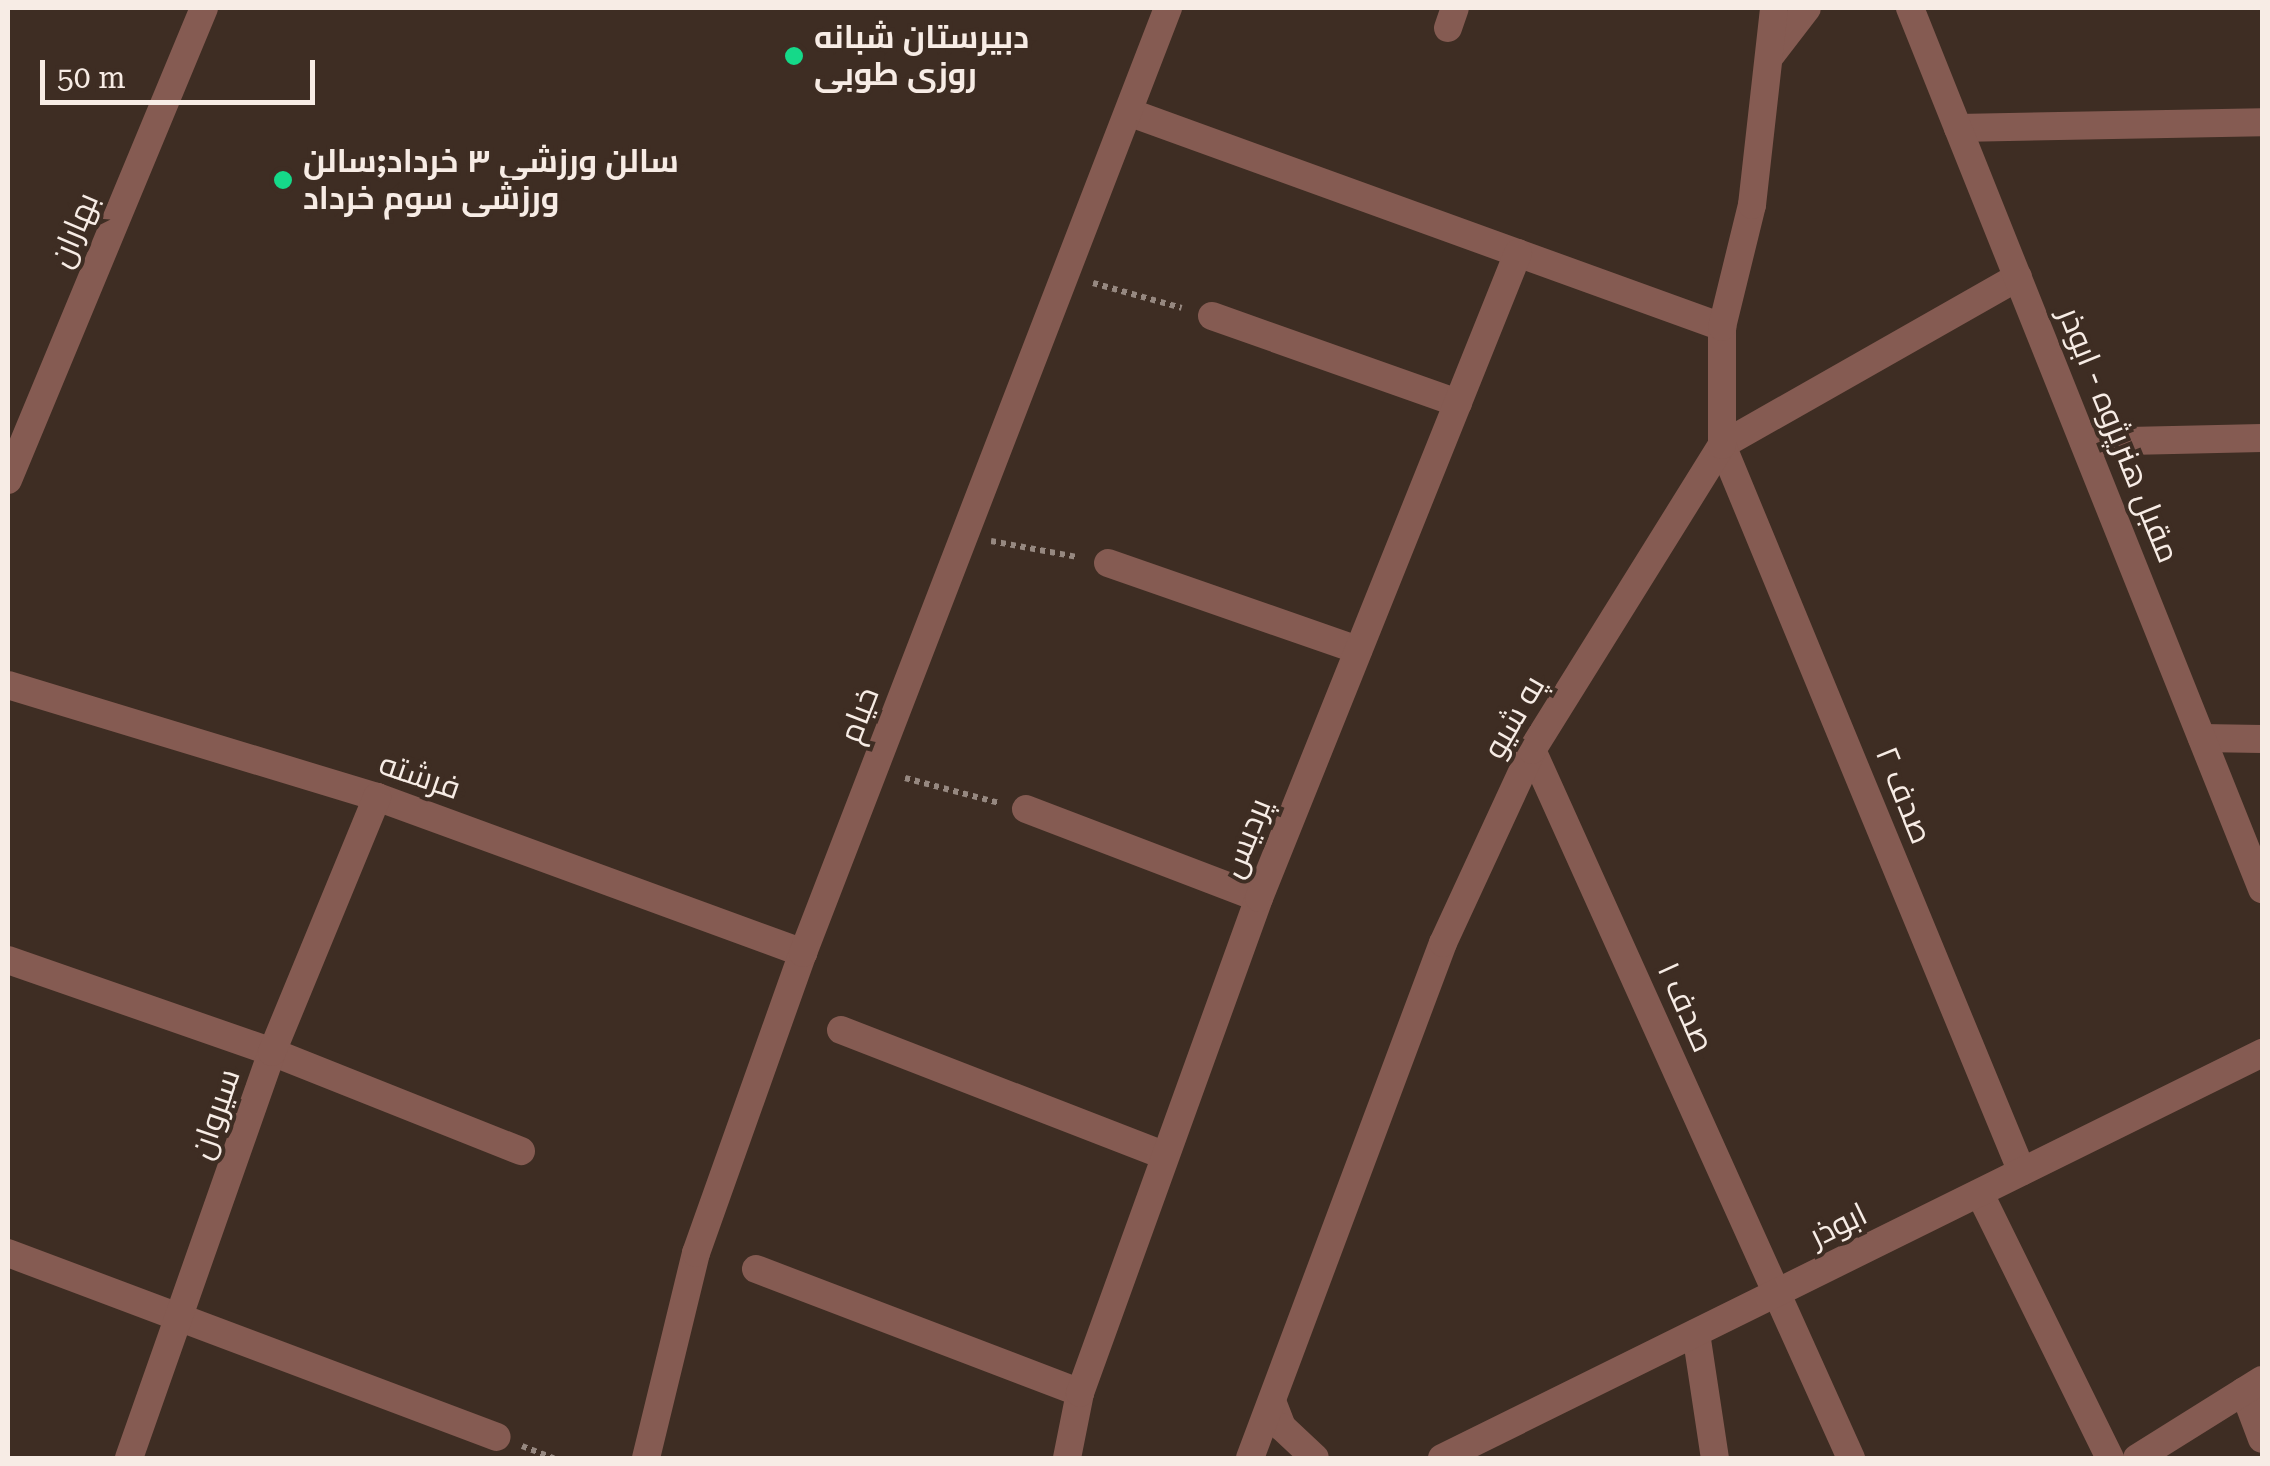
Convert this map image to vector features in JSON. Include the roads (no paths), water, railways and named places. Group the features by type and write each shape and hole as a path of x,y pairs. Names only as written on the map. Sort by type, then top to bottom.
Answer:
{"street":[{"name":"بهاران","path":"8,480 204,8"},
{"name":"خیام","path":"646,1458 696,1253 803,953 1131,113 1168,8"},
{"path":"1774,8 1762,80 1752,206 1722,326 1722,445 2018,277"},
{"path":"1762,80 1779,37 1807,8"},
{"name":"مقبل هنرپژوه - ابوذر","path":"1909,11 2262,889"},
{"path":"1131,113 1722,326"},
{"path":"1958,128 2262,122"},
{"name":"پردیس","path":"1067,1458 1080,1393 1259,898 1518,252"},
{"path":"1212,316 1458,403"},
{"path":"2084,442 2262,438"},
{"name":"په شیو","path":"1250,1458 1443,943 1532,750 1722,445"},
{"name":"صدف ۲","path":"1722,445 2022,1172"},
{"path":"1108,563 1358,650"},
{"name":"فرشته","path":"8,685 377,796 803,953"},
{"path":"2202,738 2262,738"},
{"name":"صدف ۱","path":"1532,750 1850,1455"},
{"name":"سیروان","path":"129,1458 184,1314 272,1052 377,796"},
{"path":"1026,810 1259,898"},
{"path":"8,960 272,1052 522,1151"},
{"path":"841,1030 1164,1155"},
{"name":"ابوذر","path":"1442,1458 1981,1196 2262,1053"},
{"path":"1981,1196 2110,1458"},
{"path":"8,1252 184,1314 497,1437"},
{"path":"756,1269 1080,1393"},
{"path":"1696,1333 1716,1458"},
{"path":"2138,1458 2253,1386 2262,1439"},
{"path":"1272,1401 1282,1427 1314,1458"}],"place":[{"name":"دبیرستان شبانه روزی طوبی","path":"794,56"},
{"name":"سالن ورزشی ۳ خرداد;سالن ورزشی سوم خرداد","path":"283,180"}]}
